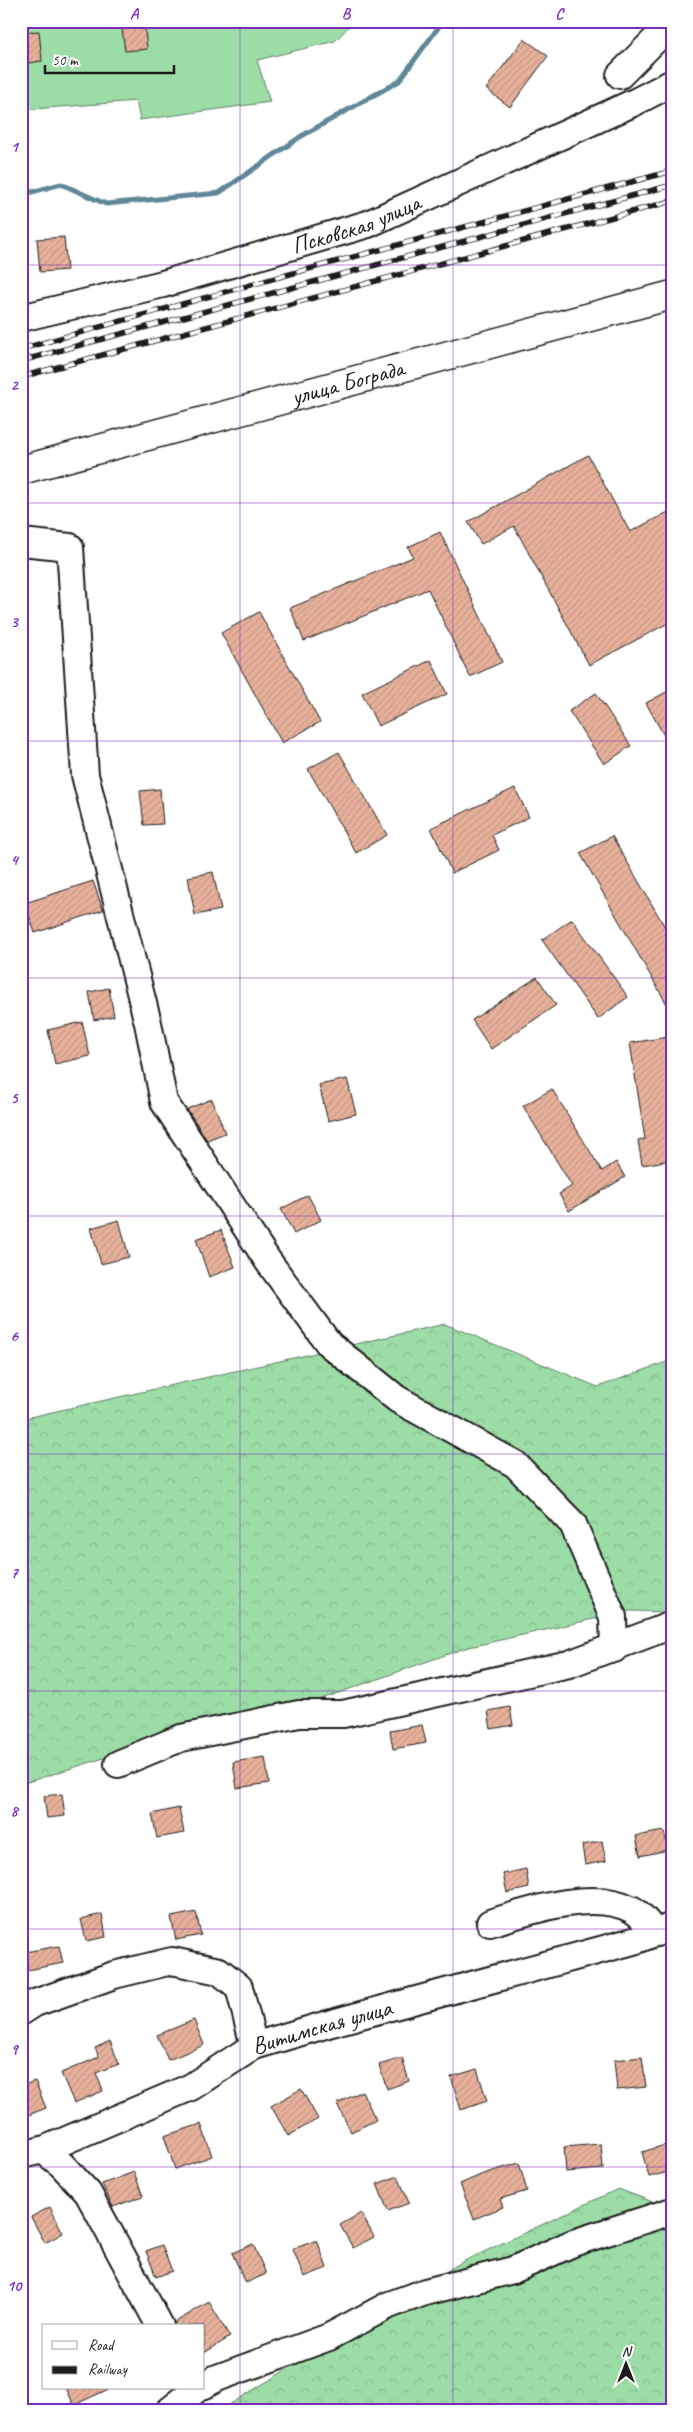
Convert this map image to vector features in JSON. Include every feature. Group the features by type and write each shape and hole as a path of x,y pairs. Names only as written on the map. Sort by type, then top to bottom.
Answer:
{"main road":[{"name":"улица Бограда","path":"21,470 672,296"}],"street":[{"path":"620,75 672,23"},
{"name":"Псковская улица","path":"21,318 163,284 368,224 636,102 672,83"},
{"path":"21,542 70,547 85,775 148,1023 164,1102 268,1261 329,1344 397,1400 515,1464 573,1524 613,1616 614,1649"},
{"path":"118,1764 181,1738 299,1714 344,1714 569,1664 614,1649 672,1625"},
{"path":"490,1923 555,1904 608,1902 632,1909 655,1933"},
{"name":"Витимская улица","path":"32,2152 191,2086 254,2046 655,1933"},
{"path":"21,2012 35,2003 114,1975 172,1961 219,1971 239,1987 254,2046"},
{"path":"32,2152 62,2165 88,2193 159,2324"},
{"path":"205,2384 329,2337 389,2305 425,2292 513,2270 573,2243 672,2212"},
{"path":"169,2411 195,2390"}],"green space":[{"path":"21,21 354,21 335,41 257,60 270,102 140,120 136,101 21,110"},
{"path":"445,1324 598,1387 672,1360 672,1612 629,1611 465,1648 313,1702 184,1733 21,1784 21,1419"},
{"path":"618,2189 672,2209 672,2411 219,2411 460,2263"}],"building":[{"path":"144,21 147,49 125,51 121,22"},
{"path":"39,31 42,61 28,63 25,32"},
{"path":"524,39 548,56 510,107 486,89"},
{"path":"64,237 67,270 40,272 37,239"},
{"path":"588,455 630,532 672,510 672,621 589,665 514,526 481,544 468,522"},
{"path":"440,532 502,662 470,677 428,589 304,641 290,608 413,557 408,547"},
{"path":"259,612 320,722 282,743 221,633"},
{"path":"431,660 447,694 378,726 362,693"},
{"path":"672,689 672,750 646,703"},
{"path":"596,693 631,746 604,764 569,711"},
{"path":"339,752 387,835 356,853 308,769"},
{"path":"515,788 529,817 492,835 499,850 452,873 431,828"},
{"path":"160,789 163,824 144,825 140,791"},
{"path":"612,836 672,939 672,1013 580,853"},
{"path":"213,872 221,910 195,915 188,877"},
{"path":"93,881 103,910 35,933 25,903"},
{"path":"572,919 628,997 598,1019 542,940"},
{"path":"537,977 556,1005 491,1049 472,1020"},
{"path":"109,988 114,1016 94,1020 89,992"},
{"path":"82,1022 90,1056 55,1064 48,1030"},
{"path":"668,1037 672,1065 672,1160 642,1165 638,1140 645,1139 630,1043"},
{"path":"347,1079 356,1114 328,1121 319,1085"},
{"path":"552,1089 602,1171 616,1162 625,1177 569,1211 559,1194 572,1186 523,1106"},
{"path":"212,1099 225,1133 207,1140 187,1109"},
{"path":"308,1195 321,1220 294,1234 281,1209"},
{"path":"119,1220 129,1257 101,1264 91,1228"},
{"path":"221,1230 235,1267 209,1277 196,1239"},
{"path":"510,1707 513,1725 491,1729 488,1711"},
{"path":"422,1725 426,1743 393,1749 390,1731"},
{"path":"265,1757 269,1783 237,1788 233,1762"},
{"path":"62,1794 65,1816 47,1818 44,1796"},
{"path":"179,1808 184,1833 157,1838 152,1814"},
{"path":"664,1831 668,1850 640,1856 636,1836"},
{"path":"602,1841 606,1861 585,1865 582,1845"},
{"path":"526,1869 529,1888 507,1893 503,1874"},
{"path":"196,1912 201,1935 176,1940 171,1917"},
{"path":"102,1914 106,1937 86,1941 81,1919"},
{"path":"59,1946 63,1963 28,1970 25,1952"},
{"path":"194,2020 204,2045 168,2060 157,2035"},
{"path":"110,2041 119,2064 96,2073 103,2091 74,2103 61,2073 99,2057 95,2048"},
{"path":"642,2057 646,2087 617,2090 614,2060"},
{"path":"402,2058 409,2081 387,2089 379,2065"},
{"path":"477,2069 487,2101 461,2110 451,2077"},
{"path":"35,2081 46,2108 21,2118 21,2086"},
{"path":"301,2089 318,2119 288,2136 271,2106"},
{"path":"362,2091 376,2120 351,2132 337,2104"},
{"path":"201,2124 212,2156 175,2169 164,2136"},
{"path":"672,2143 672,2171 649,2177 642,2152"},
{"path":"601,2144 603,2169 566,2172 564,2147"},
{"path":"519,2163 527,2191 500,2199 503,2207 474,2219 460,2184 483,2174"},
{"path":"134,2172 143,2196 113,2207 102,2184"},
{"path":"398,2176 409,2203 388,2211 377,2184"},
{"path":"50,2207 63,2233 45,2243 31,2217"},
{"path":"361,2213 374,2237 353,2248 340,2225"},
{"path":"317,2240 327,2268 304,2277 293,2249"},
{"path":"253,2244 266,2274 246,2283 232,2253"},
{"path":"162,2245 172,2271 156,2277 146,2251"},
{"path":"209,2302 230,2337 205,2352 205,2324 174,2323"},
{"path":"67,2390 107,2390 74,2405"}],"waterway":[{"path":"21,195 61,184 106,204 219,193 300,137 399,81 443,21"}],"railway":[{"path":"21,349 672,171"},
{"path":"21,361 672,185"},
{"path":"21,377 672,201"}]}
